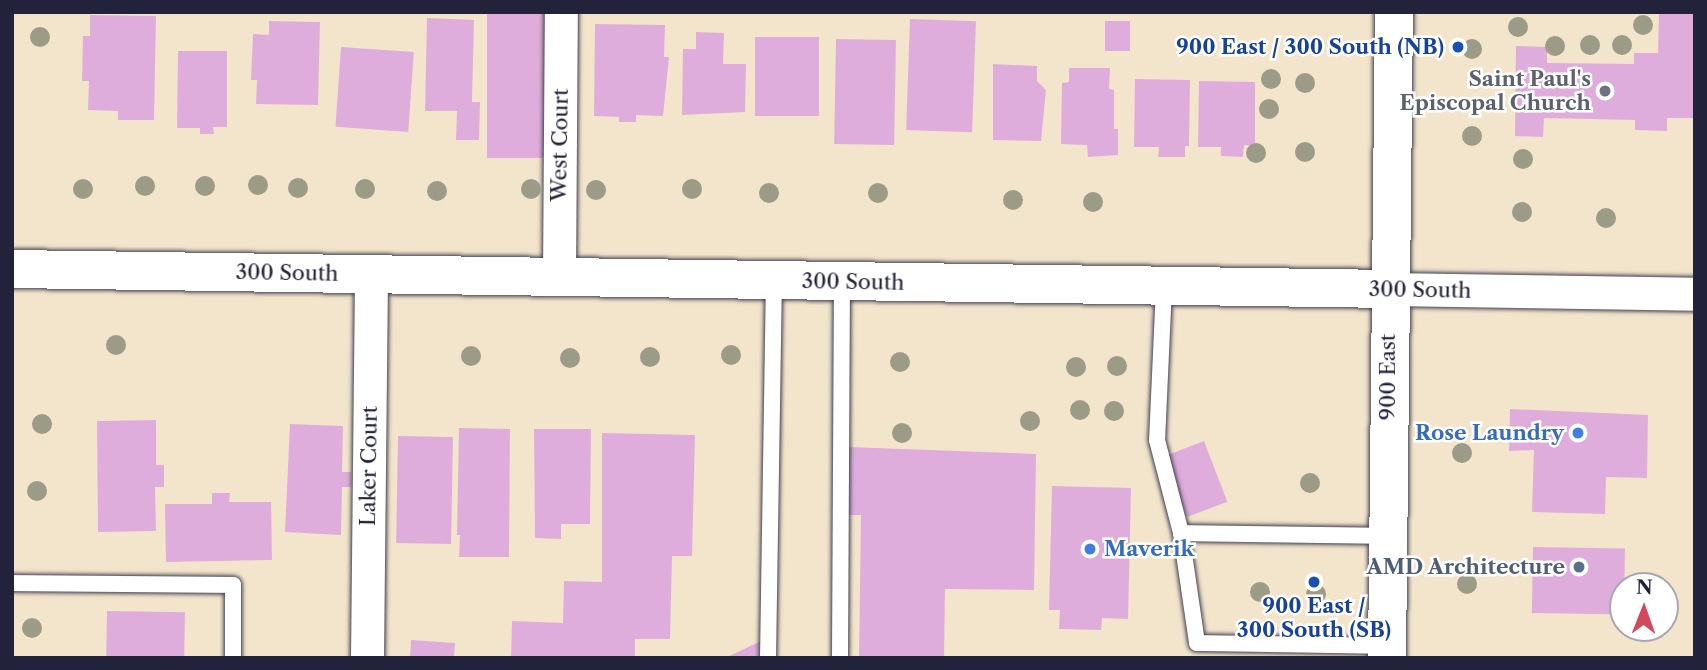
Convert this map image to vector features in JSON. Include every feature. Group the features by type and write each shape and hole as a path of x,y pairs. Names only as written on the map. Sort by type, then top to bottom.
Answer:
{"street":[{"name":"West Court","path":"559,278 561,12"},
{"name":"900 East","path":"1387,652 1394,12"},
{"name":"300 South","path":"12,269 1695,294"},
{"name":"Laker Court","path":"367,658 371,274"}],"lane":[{"path":"768,658 774,281"},
{"path":"840,658 842,282"},
{"path":"1164,287 1157,440 1181,533 1197,643 1387,652"},
{"path":"1181,533 1388,536"},
{"path":"12,583 233,586 233,658"}],"building":[{"path":"487,12 551,12 551,158 487,158"},
{"name":"Saint Paul's Episcopal Church","path":"1659,12 1695,12 1695,118 1667,118 1667,131 1635,130 1635,120 1544,118 1543,137 1515,136 1516,46 1547,47 1547,63 1634,64 1634,53 1658,53"},
{"path":"90,15 156,16 154,120 118,120 118,111 88,110 89,81 82,81 83,36 90,36"},
{"path":"427,18 474,20 472,102 480,102 479,140 456,140 457,111 425,111"},
{"path":"910,19 976,21 972,132 906,130"},
{"path":"269,21 320,22 318,105 256,104 257,80 251,80 253,34 269,35"},
{"path":"1105,21 1130,21 1130,51 1105,51"},
{"path":"595,24 665,25 664,57 669,57 663,116 636,115 636,122 619,122 619,117 594,116"},
{"path":"696,32 724,33 723,64 746,64 745,112 682,115 683,49 696,49"},
{"path":"755,37 819,37 819,116 755,116"},
{"path":"836,39 896,40 894,145 834,144"},
{"path":"341,47 414,52 408,132 335,127"},
{"path":"178,51 227,51 227,127 213,127 214,134 200,134 200,128 177,128"},
{"path":"993,64 1037,66 1037,81 1046,90 1041,141 993,140"},
{"path":"1069,68 1110,68 1109,89 1114,90 1114,129 1118,129 1118,155 1088,157 1087,145 1061,144 1062,83 1069,82"},
{"path":"1135,79 1190,80 1189,146 1185,146 1185,157 1158,157 1159,147 1134,147"},
{"path":"1199,81 1255,82 1255,146 1244,145 1243,157 1221,156 1221,147 1198,147"},
{"path":"1510,409 1648,415 1647,478 1606,477 1605,514 1532,512 1534,450 1509,451"},
{"path":"156,420 156,465 164,465 164,487 155,487 156,531 98,532 97,421"},
{"path":"290,424 343,426 342,472 351,472 351,487 342,487 341,535 285,532"},
{"path":"459,428 510,429 509,557 459,557"},
{"path":"534,429 591,429 590,524 561,524 561,539 535,538"},
{"path":"602,433 695,435 692,556 672,556 670,639 635,639 635,658 511,658 512,621 563,623 564,581 602,582"},
{"path":"398,436 453,437 451,544 396,543"},
{"name":"Maverik","path":"1204,441 1227,502 1187,517 1164,456"},
{"path":"848,447 1036,454 1034,590 945,589 944,658 859,658 861,515 845,515"},
{"name":"Maverik","path":"1052,486 1131,488 1128,619 1102,618 1101,630 1059,629 1060,610 1049,610"},
{"path":"212,493 230,493 229,502 271,502 272,560 166,562 165,504 212,504"},
{"name":"AMD Architecture","path":"1533,547 1625,549 1625,572 1609,572 1609,614 1532,613"},
{"path":"107,611 185,612 184,658 106,658"},
{"path":"411,640 455,643 454,658 410,658"},
{"path":"761,641 761,658 725,658"}],"place":[{"name":"900 East / 300 South (NB)","path":"1458,47"},
{"name":"Saint Paul's Episcopal Church","path":"1605,91"},
{"name":"Rose Laundry","path":"1578,433"},
{"name":"Maverik","path":"1090,549"},
{"name":"AMD Architecture","path":"1579,567"},
{"name":"900 East / 300 South (SB)","path":"1314,582"}]}
